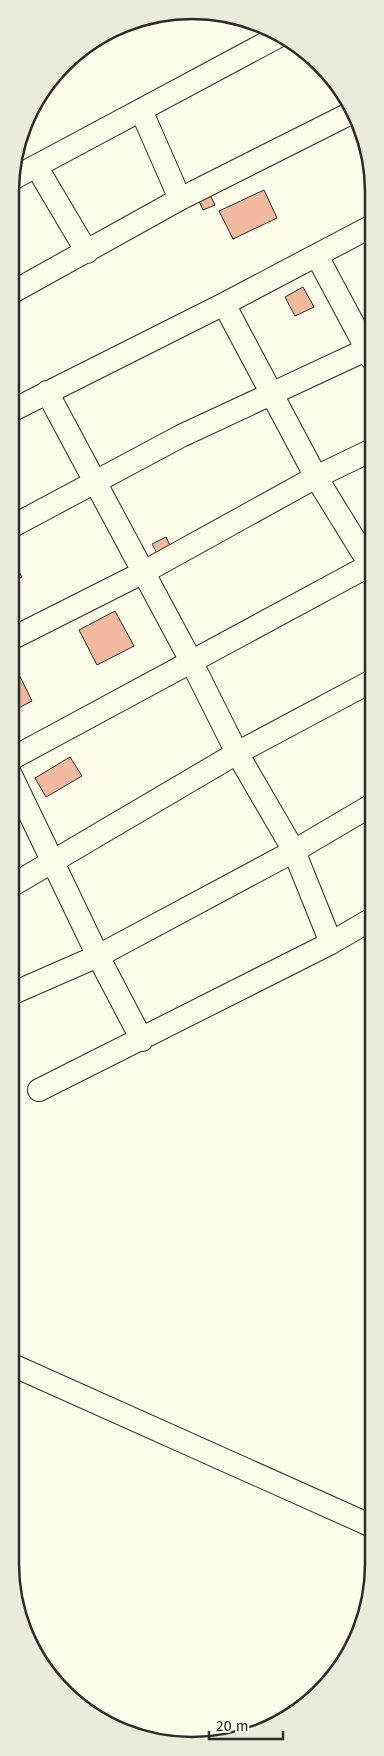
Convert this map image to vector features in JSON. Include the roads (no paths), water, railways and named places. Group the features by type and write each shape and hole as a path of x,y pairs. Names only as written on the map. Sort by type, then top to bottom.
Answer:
{"street":[{"path":"20,175 273,39"},
{"path":"141,110 180,199"},
{"path":"19,289 180,199 347,115"},
{"path":"36,166 87,252"},
{"path":"19,407 224,304 365,230"},
{"path":"317,256 365,341"},
{"path":"224,304 316,478 365,554"},
{"path":"19,522 181,436 271,394 365,355"},
{"path":"47,392 191,661 237,753 294,850 331,943"},
{"path":"19,635 144,572 316,478 365,454"},
{"path":"19,755 365,569"},
{"path":"19,882 237,753 365,685"},
{"path":"19,791 98,956 142,1040"},
{"path":"19,991 98,956 294,850 365,809"},
{"path":"39,1090 142,1040 331,943 365,923"},
{"path":"19,1368 365,1523"}]}
